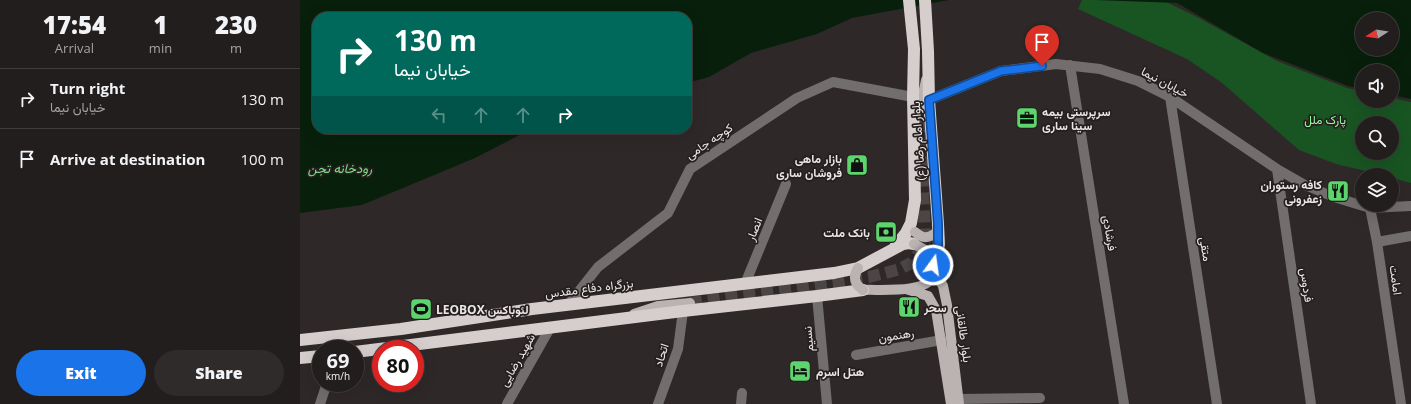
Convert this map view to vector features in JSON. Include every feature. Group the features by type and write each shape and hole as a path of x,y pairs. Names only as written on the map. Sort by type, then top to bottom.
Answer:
{"highway":[{"name":"بلوار امام رضا (ع)","path":"895,247 906,233 912,220 916,200 912,97 914,49 908,0"},
{"name":"بلوار امام رضا (ع)","path":"925,0 928,75 924,105 938,245 934,268"},
{"path":"848,272 915,238"},
{"name":"بزرگراه دفاع مقدس","path":"300,340 401,329 532,309 848,272"},
{"path":"364,351 611,321 687,307 817,296 852,290"},
{"path":"300,358 312,357"}],"main road":[{"path":"912,220 915,238 929,237 936,229"},
{"name":"بلوار طالقانی","path":"915,238 927,251 943,286 947,305 956,402"},
{"path":"852,290 906,289 919,287 925,285 932,279 934,268"},
{"path":"848,272 855,273 855,280 858,286 852,290"},
{"name":"بلوار طالقانی","path":"906,289 928,296 936,310 956,402"}],"street":[{"name":"خیابان نیما","path":"924,105 1001,71 1056,64 1100,69 1138,81 1170,98 1277,169 1305,185 1334,197 1355,203"},
{"name":"فرشادی","path":"1070,65 1124,404"},
{"name":"کوچه جامی","path":"568,305 598,267 668,213 690,169 797,98 833,82 912,97"},
{"name":"متقی","path":"1170,98 1218,404"},
{"name":"فردوس","path":"1277,169 1311,404"},
{"name":"انصار","path":"746,284 786,184"},
{"name":"خیابان نیما","path":"1399,207 1411,206"},
{"name":"امامت","path":"1371,212 1377,242 1401,404"},
{"path":"1377,242 1411,236"},
{"name":"نسیم","path":"817,296 826,404"},
{"name":"اتحاد","path":"658,404 678,349 687,307"},
{"name":"شهید رضایی","path":"507,404 550,328"},
{"name":"رهنمون","path":"856,355 942,340"},
{"path":"320,404 324,392"},
{"path":"741,404 742,394"},
{"path":"956,402 1040,398"}],"green space":[{"name":"پارک ملل","path":"1082,0 1162,0 1197,17 1277,61 1347,88 1355,90 1355,108 1399,108 1399,99 1411,102 1411,183 1399,180 1399,168 1355,168 1336,164 1299,150 1221,82 1187,59 1078,9"}],"water":[{"name":"رودخانه تجن","path":"300,0 949,0 852,18 817,34 751,53 709,77 692,82 692,12 312,12 312,134 521,134 475,158 362,205 300,213"},
{"path":"1095,0 1411,0 1411,99 1399,96 1399,64 1355,64 1355,88 1263,53 1177,3"}],"tunnel":[{"path":"690,303 869,277 900,269 911,263 919,253 925,240 920,109"}],"place":[{"name":"سرپرستی بیمه سینا ساری","path":"1027,118"},
{"name":"بازار ماهی فروشان ساری","path":"857,165"},
{"name":"کافه رستوران زعفرونی","path":"1338,191"},
{"name":"بانک ملت","path":"886,232"},
{"name":"سحر","path":"909,307"},
{"name":"LEOBOX لئوباکس","path":"421,309"},
{"name":"هتل اسرم","path":"800,371"}],"route":[{"path":"933,265 938,245 938,224 929,100 1001,71 1042,66"}]}
